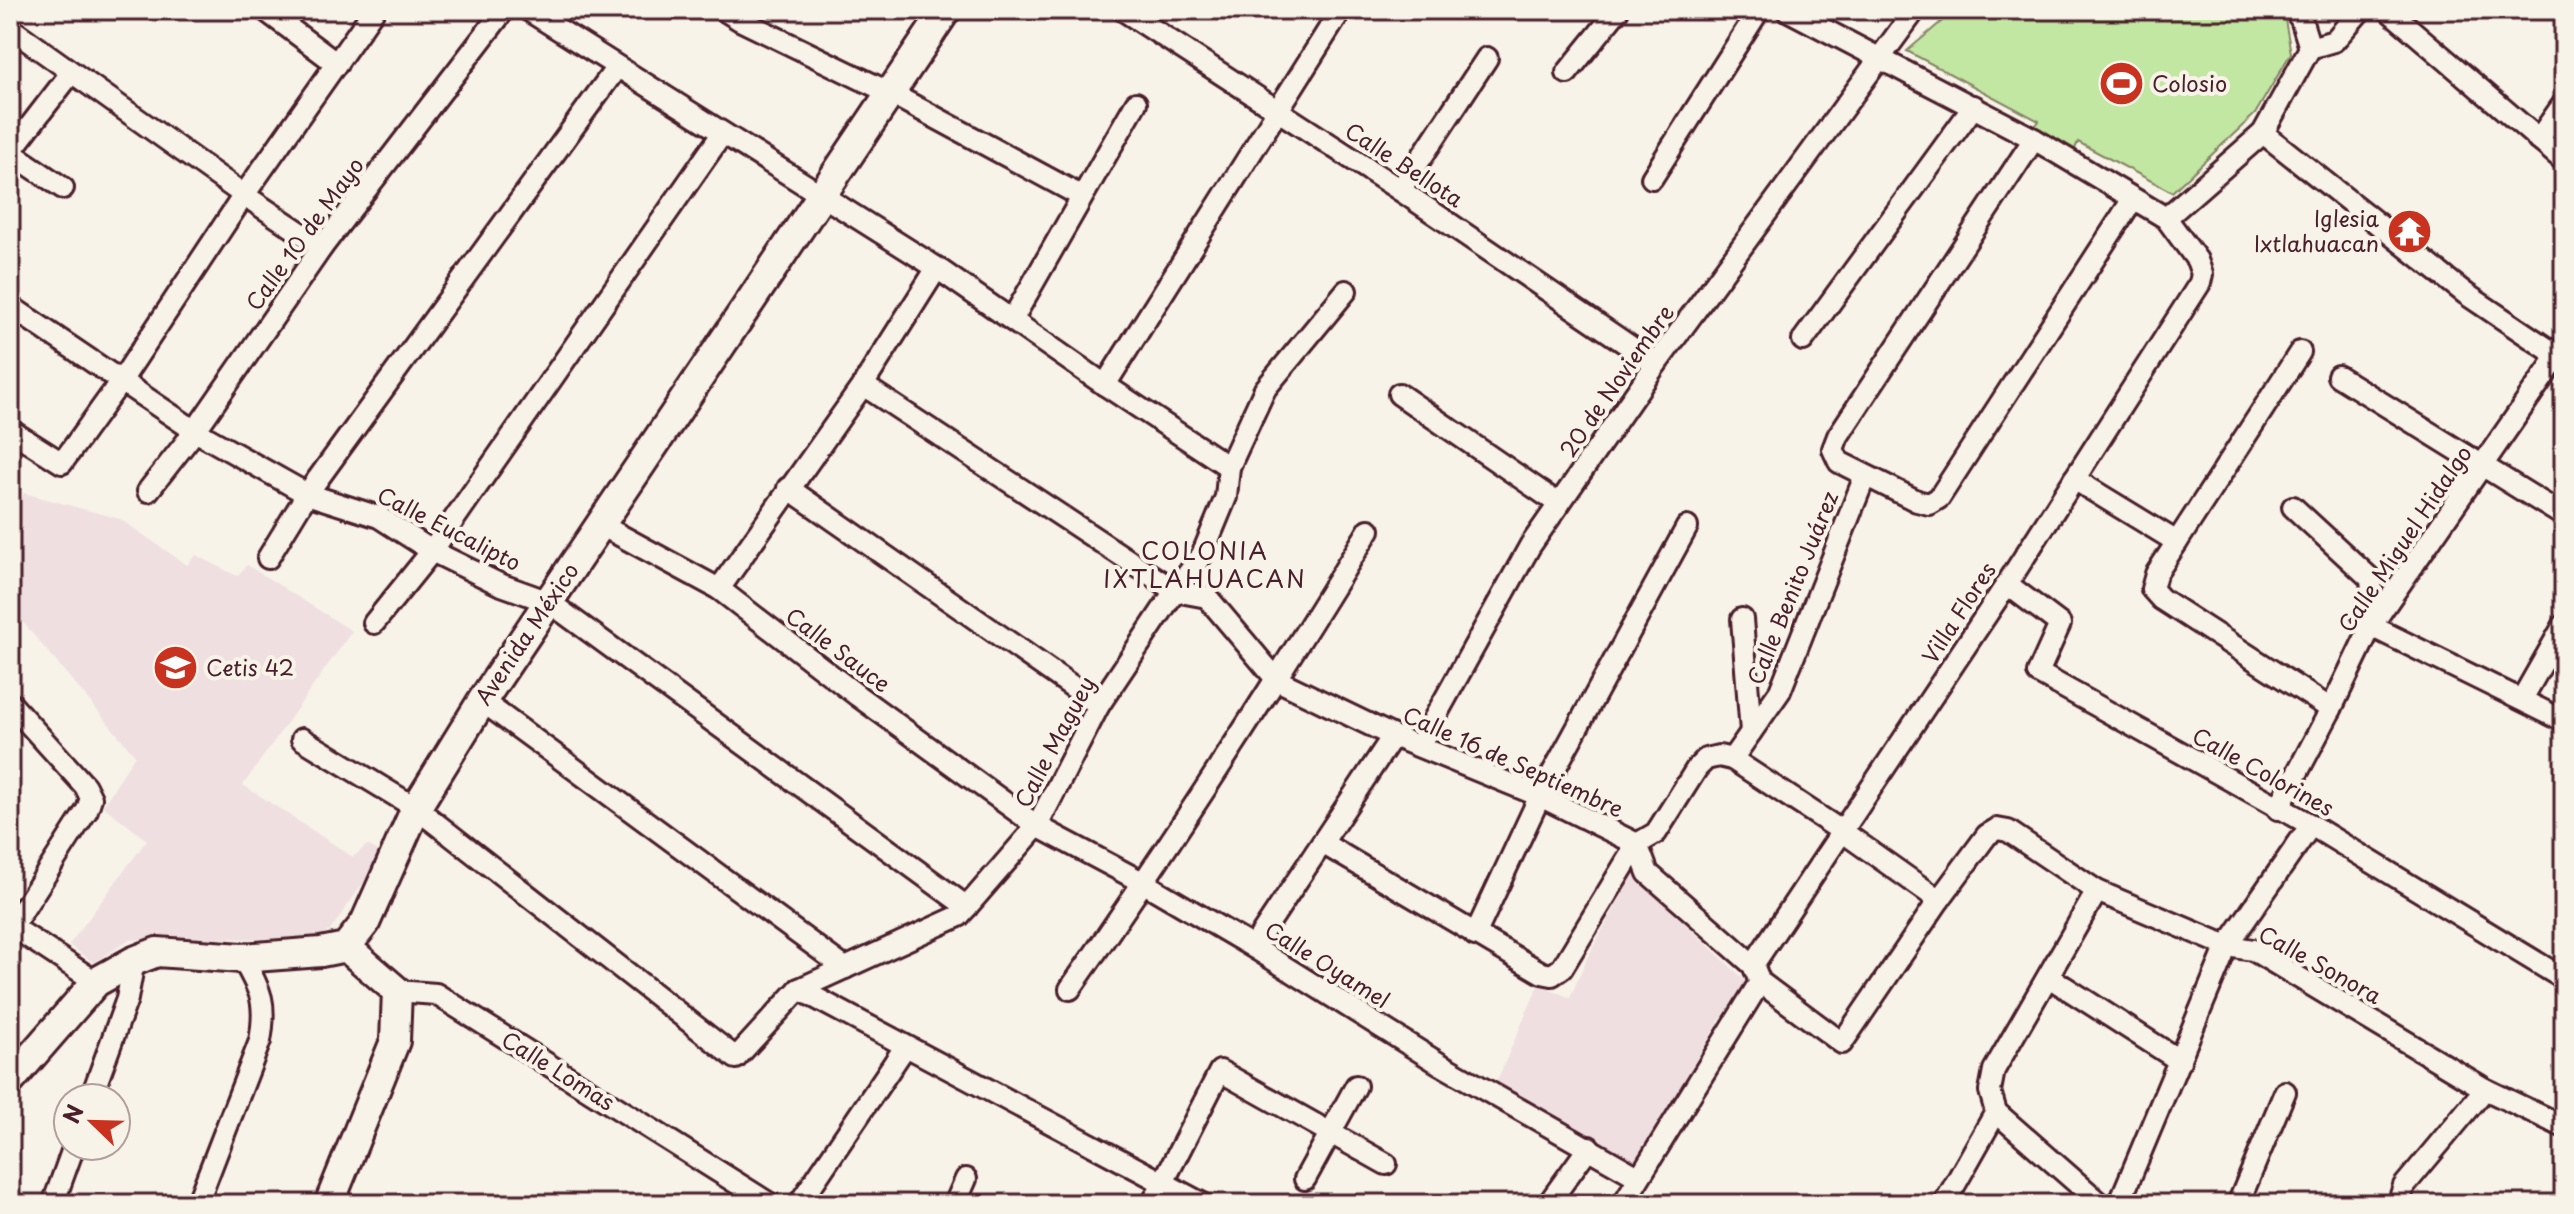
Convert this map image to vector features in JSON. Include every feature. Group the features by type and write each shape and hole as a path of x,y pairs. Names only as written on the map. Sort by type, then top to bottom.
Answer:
{"street":[{"path":"265,10 337,64"},
{"path":"10,430 62,463 374,10"},
{"name":"Calle 10 de Mayo","path":"148,491 195,431 322,247 504,10"},
{"path":"528,10 937,268 1229,467"},
{"path":"724,10 890,93 1081,196"},
{"name":"Avenida México","path":"346,947 365,923 416,808 482,701 946,10"},
{"name":"Calle Bellota","path":"1123,10 1400,190 1656,364"},
{"path":"1105,385 1341,10"},
{"path":"1567,73 1618,10"},
{"path":"1652,178 1759,10"},
{"path":"1787,10 1974,106 2166,218 2263,133 2310,48 2334,41 2361,10"},
{"name":"20 de Noviembre","path":"1419,746 1530,546 1656,364 1915,10"},
{"path":"2294,10 2301,19 2310,48"},
{"path":"2388,10 2564,161"},
{"path":"10,28 322,247"},
{"path":"1400,190 1487,58"},
{"path":"268,558 307,494 617,67"},
{"path":"63,188 10,152 71,73"},
{"path":"1012,320 1136,103"},
{"path":"2538,140 2564,103"},
{"path":"1803,340 1974,106"},
{"path":"2263,133 2466,294 2562,354"},
{"path":"374,623 432,551 722,134"},
{"path":"2034,139 1838,436 1833,449 1839,462 1917,501 1929,504 1939,498 2133,199"},
{"name":"Villa Flores","path":"1623,1204 1843,832 2200,283 2202,274 2197,260 2166,218"},
{"path":"719,589 863,385 937,268"},
{"name":"Calle Maguey","path":"416,808 736,1058 799,989 959,916 1037,826 1099,705 1202,555 1226,497 1229,467 1265,389 1346,291"},
{"name":"Calle Eucalipto","path":"10,306 195,431 307,494 379,517 432,551 499,584 549,602 967,907"},
{"path":"2300,352 2156,574 2152,589 2161,599 2331,709"},
{"name":"Calle Miguel Hidalgo","path":"2278,809 2371,626 2562,354"},
{"path":"2338,376 2564,516"},
{"name":"Calle 16 de Septiembre","path":"863,385 1175,591 1207,597 1277,680 1393,736 1540,796 1637,844 1648,873 1757,973 1842,1043 1939,900"},
{"path":"1399,394 1559,504"},
{"name":"Calle Benito Juárez","path":"1732,759 1780,691 1865,476"},
{"path":"2074,479 2177,542"},
{"path":"788,488 1099,705"},
{"path":"2293,507 2371,579 2372,592 2364,606 2363,616 2371,626 2564,721"},
{"name":"Calle Sauce","path":"601,525 719,589 858,696 1037,826"},
{"path":"1475,935 1540,796 1687,527"},
{"path":"1070,989 1144,883 1277,680 1369,530"},
{"name":"Calle Colorines","path":"2007,584 2060,624 2038,673 2311,825 2564,979"},
{"path":"1742,619 1751,732"},
{"path":"2522,699 2564,625"},
{"path":"482,701 845,968"},
{"path":"10,703 85,786 91,798 87,810 11,926 96,982"},
{"path":"1253,947 1393,736"},
{"path":"302,739 416,808"},
{"path":"1324,844 1475,935 1542,973 1552,975 1562,968 1637,844 1656,833 1697,768 1706,759 1719,756 1732,759 1939,900"},
{"path":"2119,1204 2227,946 2311,825"},
{"name":"Calle Oyamel","path":"1037,826 1144,883 1440,1064 1638,1177"},
{"name":"Calle Sonora","path":"1939,900 1987,835 1997,829 2008,831 2097,891 2227,946 2253,950 2485,1089 2564,1127"},
{"path":"2097,891 1994,1070 1990,1091 1996,1112 2101,1204"},
{"path":"10,1081 96,982 134,961 157,952 242,958 346,947 397,991 395,1041 329,1204"},
{"path":"197,1204 260,1041 265,1015 260,990 242,958"},
{"path":"97,1082 127,999 134,961"},
{"path":"2049,977 2180,1061"},
{"path":"799,989 1203,1204"},
{"name":"Calle Lomas","path":"397,991 436,994 770,1204"},
{"path":"799,1204 905,1047"},
{"path":"1152,1204 1220,1071 1386,1164"},
{"path":"1305,1179 1356,1086"},
{"path":"2398,1204 2404,1186 2485,1089"},
{"path":"2238,1204 2285,1092"},
{"path":"1944,1204 1996,1112"},
{"path":"1548,1204 1589,1147"},
{"path":"53,1204 68,1162"},
{"path":"955,1204 966,1179"}],"shaded area":[{"path":"24,493 120,519 187,565 196,555 237,576 247,565 352,631 243,785 353,857 367,845 383,854 330,931 311,939 129,940 94,963 69,945 147,840 103,806 135,755 10,607 10,521"},
{"path":"1633,875 1746,981 1635,1162 1496,1083 1539,984 1570,998 1588,956"}],"green space":[{"name":"Colosio","path":"1955,10 2278,10 2285,20 2291,53 2255,114 2172,192 2078,142 2071,158 2028,135 2039,121 1907,51"}],"place":[{"name":"Colosio","path":"2121,84"},
{"name":"Iglesia Ixtlahuacan","path":"2410,232"},
{"name":"Cetis 42","path":"175,668"}],"district":[{"name":"COLONIA IXTLAHUACAN","path":"1205,566"}]}
